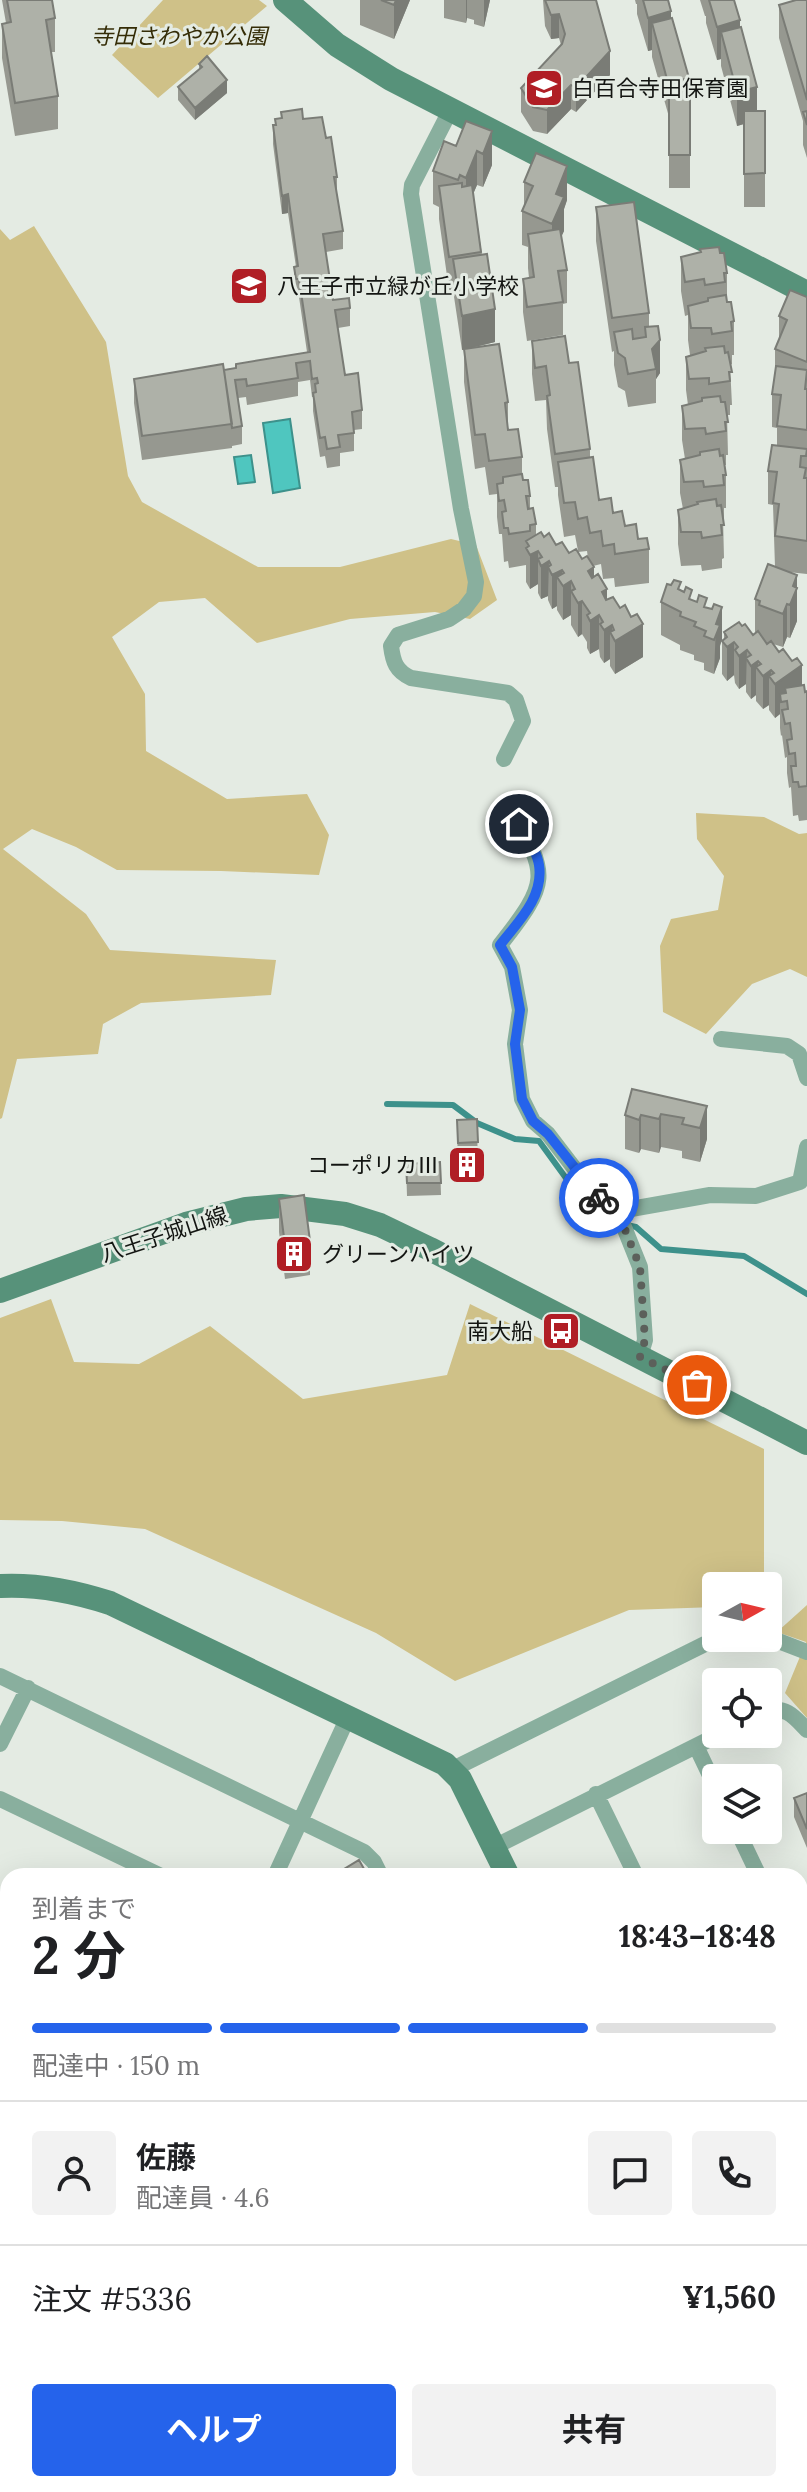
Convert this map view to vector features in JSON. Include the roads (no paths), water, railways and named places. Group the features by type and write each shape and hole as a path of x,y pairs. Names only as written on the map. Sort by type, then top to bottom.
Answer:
{"street":[{"path":"285,0 318,30 391,79 807,293"},
{"path":"451,109 412,185 411,194 461,509 476,582 474,596 464,609 449,619 398,635 391,646 393,660 400,673 411,678 508,693 516,700 523,721 504,759"},
{"path":"508,803 539,864 538,889 525,913 500,945 512,967 520,1010 515,1044 522,1099 533,1121 548,1134 594,1194 617,1214 640,1267 645,1340 640,1357"},
{"path":"721,1039 787,1046 799,1054 807,1078"},
{"path":"617,1214 710,1195 756,1196 800,1182 807,1147"},
{"name":"八王子城山線","path":"0,1291 216,1215 264,1207 310,1208 345,1214 380,1225 807,1443"},
{"path":"0,1586 54,1588 110,1603 453,1769 504,1868"},
{"path":"782,1642 807,1652"},
{"path":"453,1769 702,1645"},
{"path":"0,1676 364,1852 377,1868"},
{"path":"0,1744 28,1688"},
{"path":"782,1710 789,1712 807,1730"},
{"path":"279,1868 348,1717"},
{"path":"494,1847 702,1743"},
{"path":"696,1746 705,1764"},
{"path":"596,1794 632,1868"},
{"path":"0,1799 144,1868"},
{"path":"744,1844 755,1868"}],"water":[{"path":"290,419 300,488 273,493 263,423"},
{"path":"251,455 255,482 238,484 234,457"}],"waterway":[{"path":"387,1104 453,1105 477,1123 515,1139 539,1141 587,1207 612,1222 636,1227 661,1249 744,1256 807,1294"}],"place":[{"name":"白百合寺田保育園","path":"544,88"},
{"name":"八王子市立緑が丘小学校","path":"249,286"},
{"name":"コーポリカⅢ","path":"467,1165"},
{"name":"グリーンハイツ","path":"294,1254"},
{"name":"南大船","path":"561,1331"}],"park label":[{"name":"寺田さわやか公園","path":"179,36"}]}
